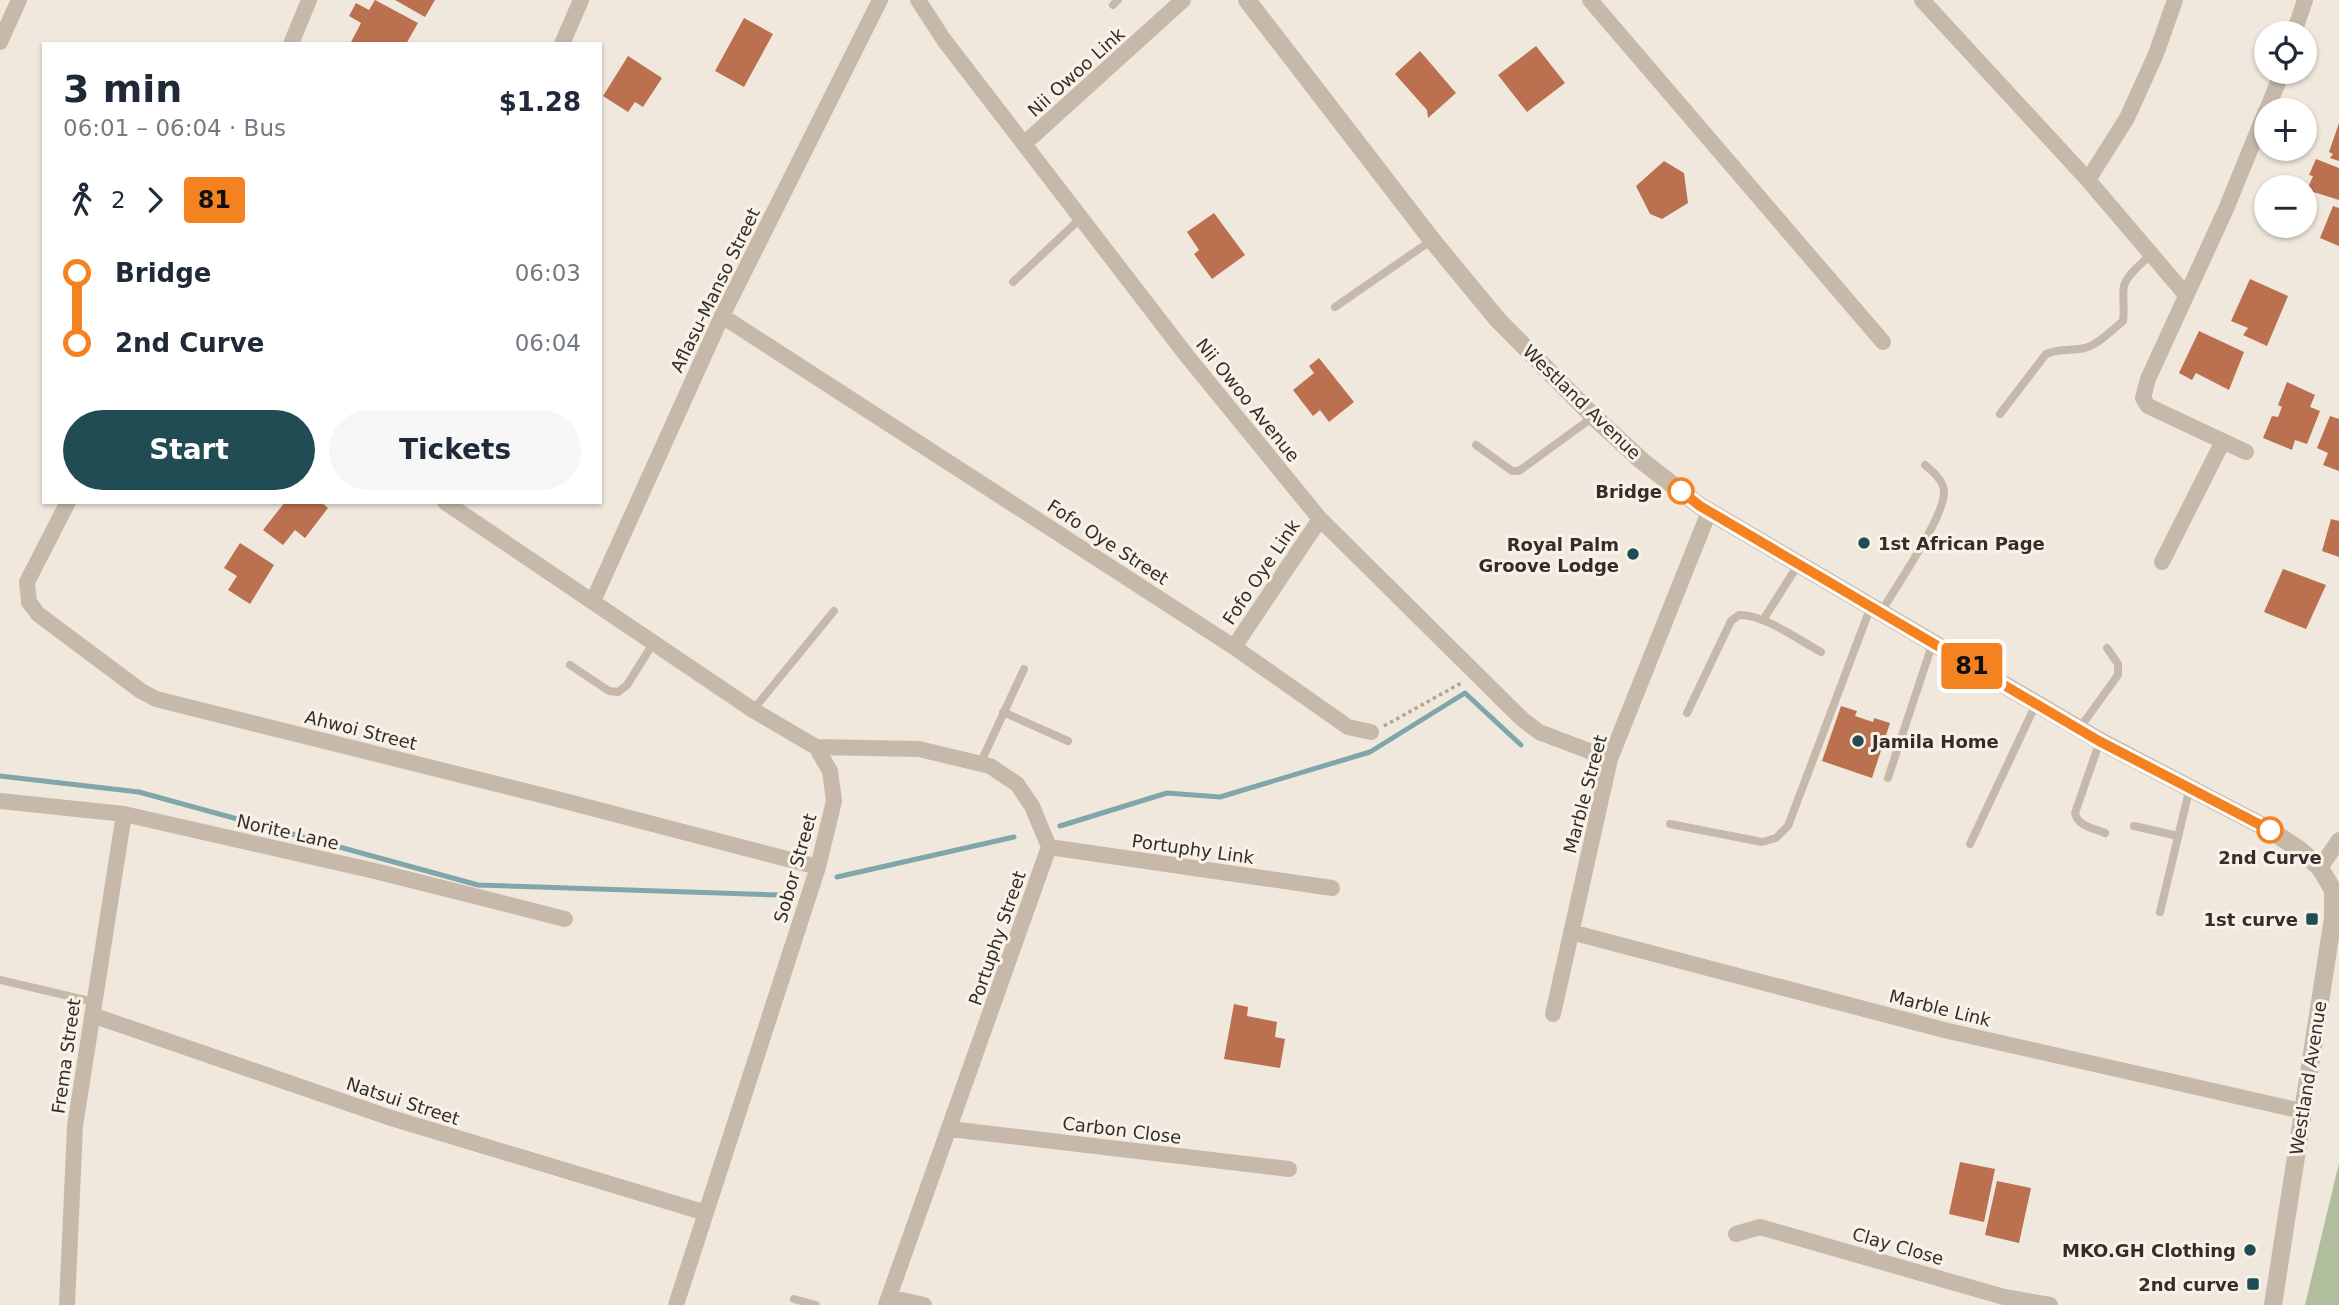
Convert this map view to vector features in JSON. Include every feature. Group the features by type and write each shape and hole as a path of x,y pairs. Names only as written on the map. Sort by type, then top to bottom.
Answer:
{"street":[{"path":"0,42 19,0"},
{"path":"292,42 309,0"},
{"path":"563,42 581,0"},
{"name":"Aflasu-Manso Street","path":"593,601 722,316 880,0"},
{"name":"Nii Owoo Avenue","path":"918,0 944,40 1187,356 1320,519 1522,719 1539,732 1610,759"},
{"name":"Nii Owoo Link","path":"1025,144 1183,0"},
{"name":"Westland Avenue","path":"1247,0 1432,240 1499,320 1593,416 1642,461 1709,512 2099,741 2270,830 2300,850 2319,867 2333,890 2334,905 2273,1305"},
{"path":"1590,0 1883,342"},
{"path":"1922,0 2088,180 2186,295"},
{"path":"2088,180 2127,118 2156,54 2175,0"},
{"path":"2298,21 2305,0"},
{"path":"2246,452 2148,405 2143,398 2148,379 2226,209 2254,140"},
{"name":"Fofo Oye Street","path":"722,316 1234,647 1348,727 1371,732"},
{"path":"2162,562 2223,441"},
{"name":"Ahwoi Street","path":"67,504 27,582 29,601 38,614 141,691 156,699 817,867"},
{"path":"447,504 753,710 816,747 919,749 990,766 1017,784 1032,806 1049,848"},
{"name":"Marble Street","path":"1553,1014 1610,759 1709,512"},
{"name":"Fofo Oye Link","path":"1234,647 1320,519"},
{"name":"Sobor Street","path":"676,1305 817,867 834,801 830,771 816,747"},
{"name":"Norite Lane","path":"0,801 124,814 365,869 565,919"},
{"name":"Frema Street","path":"67,1305 75,1126 124,814"},
{"path":"2319,867 2339,840"},
{"name":"Portuphy Link","path":"1049,848 1332,888"},
{"name":"Portuphy Street","path":"887,1301 1049,848"},
{"name":"Marble Link","path":"1572,932 1944,1030 2302,1111"},
{"name":"Natsui Street","path":"92,1008 388,1117 706,1213"},
{"name":"Carbon Close","path":"950,1129 1289,1170"},
{"name":"Clay Close","path":"1736,1234 1760,1227 2003,1301 2050,1305"},
{"path":"887,1301 923,1305"}],"lane":[{"path":"1013,282 1082,217"},
{"path":"1335,307 1432,240"},
{"path":"2000,414 2046,354 2055,349 2085,348 2123,321 2123,288 2127,279 2151,254"},
{"path":"1476,445 1512,471 1519,471 1593,416"},
{"path":"1670,824 1762,842 1776,838 1788,827 1876,609 1930,530 1942,502 1944,492 1941,481 1925,465"},
{"path":"1763,620 1798,565"},
{"path":"753,710 834,611"},
{"path":"1687,713 1731,621 1739,615 1748,614 1763,620 1821,652"},
{"path":"570,666 609,691 618,692 627,685 654,642"},
{"path":"1888,778 1933,642"},
{"path":"2079,729 2118,675 2118,664 2106,648"},
{"path":"980,764 1024,669"},
{"path":"1970,844 2036,704"},
{"path":"1003,712 1068,741"},
{"path":"2099,741 2075,813 2080,824 2105,832"},
{"path":"2160,912 2190,787"},
{"path":"2134,826 2178,836"},
{"path":"0,980 92,1008"},
{"path":"794,1299 816,1305"}],"path":[{"path":"1371,732 1477,675"}],"green space":[{"path":"2339,1163 2339,1305 2305,1305"}],"building":[{"path":"375,0 418,23 407,42 351,42 361,23 349,16 356,3 369,10"},
{"path":"395,0 435,0 425,17"},
{"path":"744,18 773,34 744,87 715,71"},
{"path":"1536,46 1565,83 1527,112 1498,75"},
{"path":"1420,51 1456,93 1428,118 1427,110 1395,74"},
{"path":"628,56 662,78 643,107 635,102 628,112 603,96"},
{"path":"2339,123 2339,161 2330,158 2333,154 2329,152"},
{"path":"2317,159 2339,168 2339,200 2317,193 2317,175 2309,175"},
{"path":"1664,161 1684,173 1688,203 1662,219 1650,214 1636,186"},
{"path":"2333,206 2339,208 2339,246 2320,238"},
{"path":"1214,213 1245,255 1212,279 1194,254 1199,250 1187,232"},
{"path":"2250,279 2288,296 2267,346 2243,335 2248,328 2231,321"},
{"path":"2199,331 2244,352 2229,390 2196,373 2192,380 2179,373"},
{"path":"1319,358 1354,402 1329,422 1320,410 1313,416 1293,390 1314,373 1309,366"},
{"path":"2287,382 2315,395 2310,407 2320,411 2307,444 2295,440 2292,450 2263,438 2272,416 2278,417 2282,407 2278,405"},
{"path":"2330,416 2339,419 2339,471 2323,465 2328,453 2317,448"},
{"path":"283,504 323,504 328,508 305,538 295,530 283,545 263,530"},
{"path":"2331,519 2339,521 2339,557 2322,551"},
{"path":"240,543 274,565 250,604 228,590 237,576 224,568"},
{"path":"2283,569 2326,585 2306,629 2264,612"},
{"path":"1841,706 1857,711 1855,716 1873,722 1874,718 1890,723 1872,778 1822,761"},
{"path":"1234,1004 1248,1007 1247,1016 1277,1022 1275,1037 1285,1039 1280,1068 1224,1059"},
{"path":"1960,1162 1995,1169 1984,1222 1949,1214"},
{"path":"1997,1181 2031,1188 2019,1243 1985,1235"}],"waterway":[{"path":"1060,826 1167,793 1220,797 1370,752 1465,693 1521,745"},
{"path":"0,776 139,792 478,885 780,895"},
{"path":"837,877 1014,837"}],"bus line":[{"name":"81","path":"1681,491 1700,506 1933,642 1996,682 2099,741 2270,830"}],"place":[{"name":"Bridge","path":"1681,491"},
{"name":"1st African Page","path":"1864,543"},
{"name":"Royal Palm Groove Lodge","path":"1633,554"},
{"name":"Jamila Home","path":"1858,741"},
{"name":"2nd Curve","path":"2270,830"},
{"name":"1st curve","path":"2312,919"},
{"name":"MKO.GH Clothing","path":"2250,1250"},
{"name":"2nd curve","path":"2253,1284"}]}
